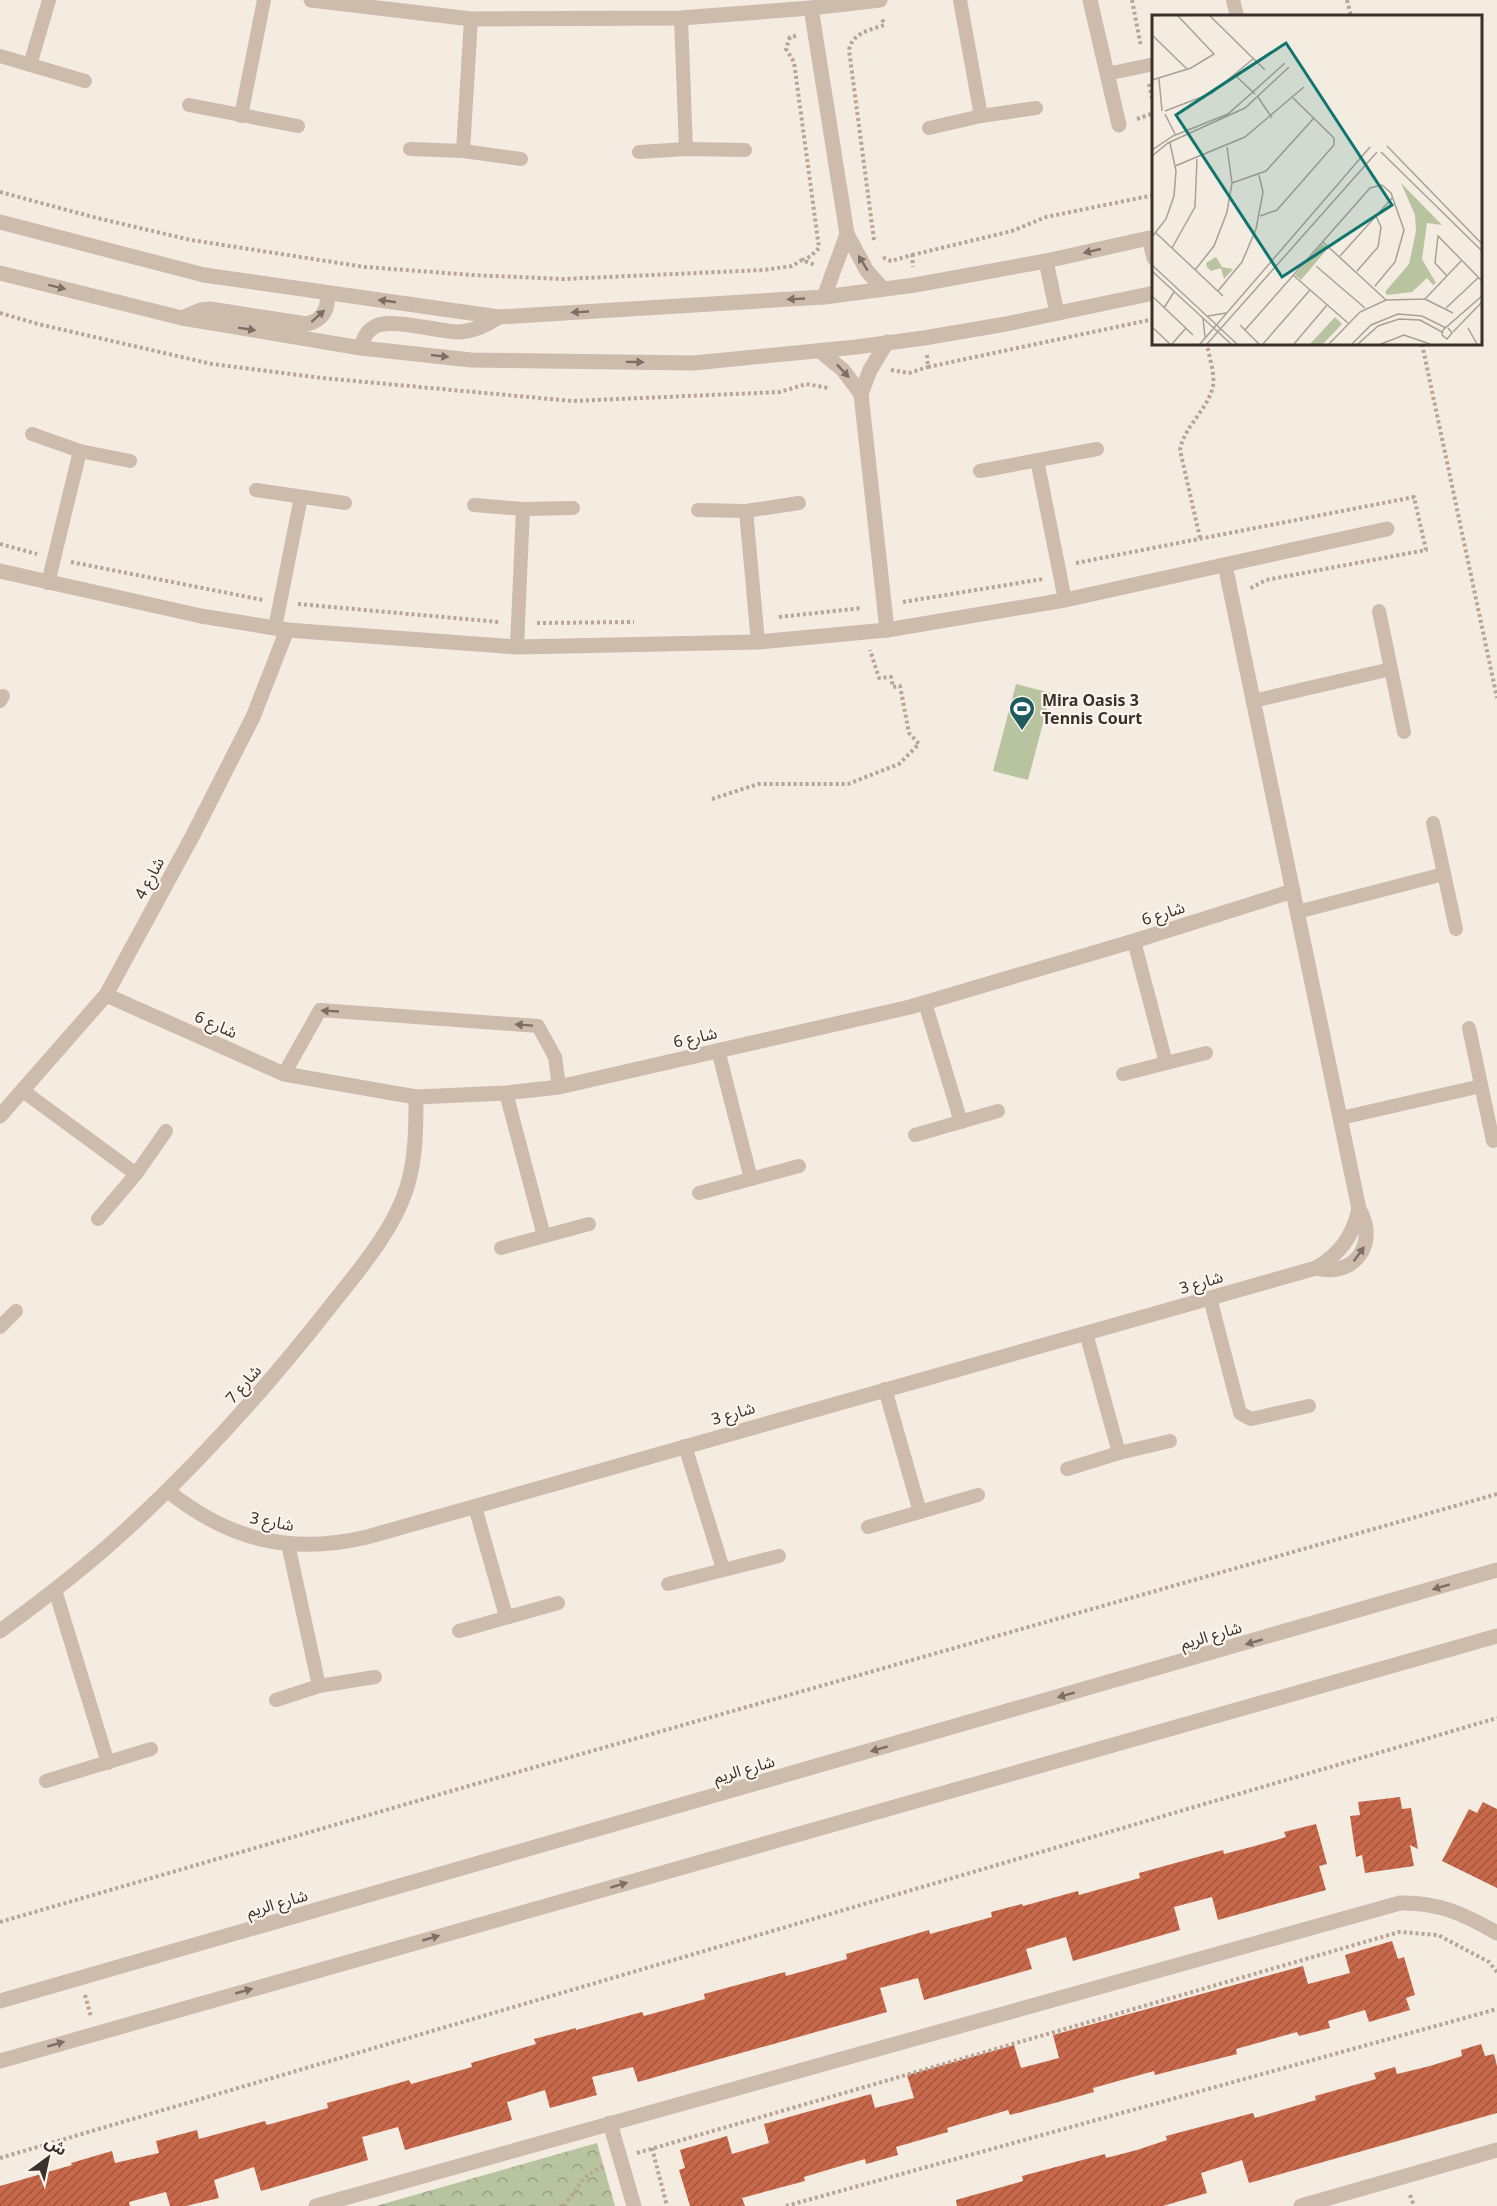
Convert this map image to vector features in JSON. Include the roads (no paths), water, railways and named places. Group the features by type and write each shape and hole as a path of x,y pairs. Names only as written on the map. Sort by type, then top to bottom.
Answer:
{"street":[{"path":"311,0 471,19 681,18 811,8 879,0"},
{"path":"1090,0 1119,125"},
{"path":"811,8 847,234 867,271 883,289"},
{"path":"0,222 204,275 499,317 824,297 915,285 1046,261 1151,238"},
{"path":"824,297 847,234"},
{"path":"1046,261 1057,313"},
{"path":"0,273 182,318 361,348 471,360 694,363 820,351 924,338 1152,293"},
{"path":"182,318 201,310 210,309 307,324 320,319 325,312 328,302 327,293"},
{"path":"361,348 363,338 369,330 384,324 460,332 480,327 499,317"},
{"path":"887,342 870,370 861,394 887,630"},
{"path":"820,351 843,370 861,394"},
{"path":"0,571 201,616 281,629 517,647 758,642 887,630 1065,600 1387,529"},
{"path":"1225,565 1341,1118"},
{"name":"شارع 4","path":"0,1116 106,995 193,835 253,717 281,629"},
{"name":"شارع 6","path":"106,995 284,1074 416,1097 506,1093 559,1087 925,1003 1293,891"},
{"name":"شارع 7","path":"0,1631 55,1590 168,1491 222,1436 265,1387 354,1276 384,1235 407,1187 413,1159 416,1097"},
{"name":"شارع 3","path":"168,1491 188,1507 212,1521 261,1540 314,1545 341,1543 1316,1268 1332,1258 1345,1244 1352,1233 1359,1209 1341,1118"},
{"name":"شارع الريم","path":"0,2001 1497,1570"},
{"path":"0,2061 1497,1636"},
{"path":"316,2206 1400,1904 1435,1905 1452,1910 1497,1933"},
{"path":"610,2123 634,2206"},
{"path":"1301,2206 1497,2150"}],"lane":[{"path":"30,65 49,0"},
{"path":"241,116 264,0"},
{"path":"960,0 981,116"},
{"path":"1233,0 1237,15"},
{"path":"681,18 686,149"},
{"path":"463,151 471,19"},
{"path":"0,56 85,81"},
{"path":"1107,74 1152,64"},
{"path":"189,105 298,126"},
{"path":"929,128 981,116 1036,108"},
{"path":"410,149 463,151 521,159"},
{"path":"639,152 686,149 745,150"},
{"path":"32,434 80,451 130,461"},
{"path":"980,471 1097,449"},
{"path":"48,583 80,451"},
{"path":"1037,460 1065,600"},
{"path":"256,490 345,503"},
{"path":"281,629 280,602 301,497"},
{"path":"698,510 747,512 799,503"},
{"path":"474,505 523,509 573,508"},
{"path":"517,647 523,509"},
{"path":"747,512 758,642"},
{"path":"1379,611 1404,732"},
{"path":"1253,701 1391,669"},
{"path":"1433,823 1456,929"},
{"path":"1297,912 1444,874"},
{"path":"1134,941 1166,1063"},
{"path":"925,1003 961,1122"},
{"path":"284,1074 320,1010 538,1026 555,1057 559,1087"},
{"path":"1469,1028 1493,1141"},
{"path":"718,1050 751,1179"},
{"path":"1124,1074 1206,1053"},
{"path":"1341,1118 1480,1086"},
{"path":"23,1091 136,1174"},
{"path":"506,1093 544,1236"},
{"path":"915,1135 998,1111"},
{"path":"98,1219 136,1174 166,1131"},
{"path":"699,1193 799,1166"},
{"path":"501,1248 590,1224"},
{"path":"1210,1298 1240,1413 1251,1419 1310,1406"},
{"path":"0,1327 16,1311"},
{"path":"1086,1333 1119,1453"},
{"path":"885,1389 920,1512"},
{"path":"1067,1468 1170,1441"},
{"path":"685,1446 723,1569"},
{"path":"868,1527 978,1495"},
{"path":"475,1507 506,1617"},
{"path":"288,1544 319,1686"},
{"path":"668,1584 779,1556"},
{"path":"55,1590 108,1763"},
{"path":"459,1631 558,1602"},
{"path":"276,1700 319,1686 375,1677"},
{"path":"46,1781 151,1749"}],"place":[{"name":"Mira Oasis 3 Tennis Court","path":"1022,732"}]}
